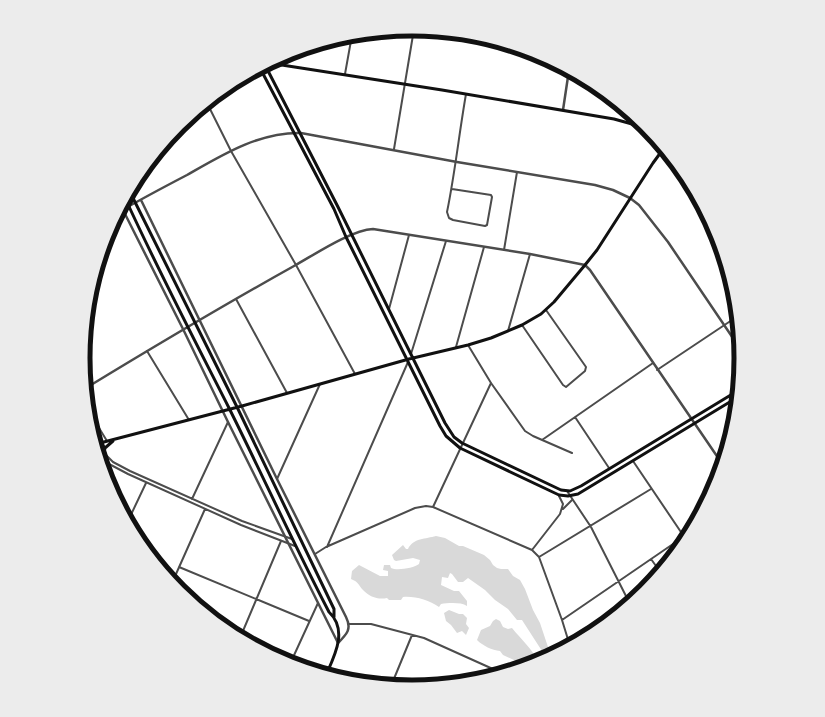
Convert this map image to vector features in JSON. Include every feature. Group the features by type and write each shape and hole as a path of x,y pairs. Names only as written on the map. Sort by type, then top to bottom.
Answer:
{"main road":[{"path":"280,65 563,110 623,121 637,126"},
{"path":"267,70 301,133 389,310 411,355 409,360"},
{"path":"263,73 334,209 346,238 409,360 440,426 446,436 460,448 559,495 570,496 578,494 732,401"},
{"path":"101,443 113,441 355,374 468,345 531,321 546,310 558,298 597,250 661,153"},
{"path":"133,198 237,407 334,609 334,617 339,631 338,643 328,670"},
{"path":"129,206 187,327 230,409 295,546 329,612 334,617"},
{"path":"409,360 454,437 462,443 560,490 567,491 581,486 733,394"},
{"path":"104,448 113,441"},
{"path":"102,446 104,452"}],"street":[{"path":"394,149 413,36"},
{"path":"345,75 351,42"},
{"path":"563,110 568,76"},
{"path":"452,189 491,195 492,197 487,225 485,226 453,220 449,218 447,212 457,162 457,151 466,94"},
{"path":"210,108 231,151 296,265 355,374"},
{"path":"129,206 231,151 259,138 295,133 595,185 612,190 630,198 639,205 668,242 734,340"},
{"path":"504,250 517,172"},
{"path":"125,213 338,643 348,631 349,624 200,319 140,200"},
{"path":"91,385 200,319 351,234 373,229 530,254 585,265 590,270 719,459"},
{"path":"389,310 409,235"},
{"path":"411,355 446,241"},
{"path":"456,347 484,247"},
{"path":"508,331 530,254"},
{"path":"236,299 287,393"},
{"path":"522,325 563,385 566,386 585,371 586,367 546,310"},
{"path":"657,370 732,320"},
{"path":"468,345 491,383 525,431 572,453"},
{"path":"147,351 189,420"},
{"path":"326,547 409,360"},
{"path":"542,440 653,363"},
{"path":"433,507 491,383"},
{"path":"277,479 320,384"},
{"path":"574,417 609,468"},
{"path":"192,499 228,422"},
{"path":"97,424 107,441"},
{"path":"104,453 119,466 242,521 293,540"},
{"path":"632,460 683,535"},
{"path":"107,462 117,469 205,509 295,546"},
{"path":"131,515 146,482"},
{"path":"539,557 591,527 651,489"},
{"path":"567,491 591,527 627,599"},
{"path":"532,550 560,514 563,504 559,495"},
{"path":"562,509 572,500"},
{"path":"314,554 326,547 415,508 426,506 433,507 532,550 539,557 568,641"},
{"path":"175,577 205,509"},
{"path":"562,620 679,540"},
{"path":"242,633 258,599 281,541"},
{"path":"651,559 657,568"},
{"path":"179,567 309,621"},
{"path":"293,658 318,603"},
{"path":"349,624 371,624 424,638 495,670"},
{"path":"394,680 412,635"}],"shaded area":[{"path":"436,536 445,538 459,546 463,546 484,555 497,568 508,569 513,576 520,580 525,589 540,623 549,650 543,653 522,620 517,620 508,609 468,578 463,582 458,582 450,573 448,578 442,577 441,585 454,591 459,591 467,601 467,606 451,603 441,604 439,607 426,600 412,597 403,597 401,600 389,600 387,598 380,599 371,596 361,588 357,582 351,579 352,571 359,565 380,576 388,576 388,571 383,570 384,565 390,565 391,568 394,569 405,569 419,564 420,560 413,558 396,561 392,555 403,545 406,549 408,549 410,545 420,540"},
{"path":"449,610 463,614 467,618 466,624 469,628 466,635 462,631 457,633 446,621 444,613"},
{"path":"496,619 500,621 503,627 508,629 512,628 535,656 520,663 503,655 500,651 485,646 477,640 481,630 490,626"}]}
